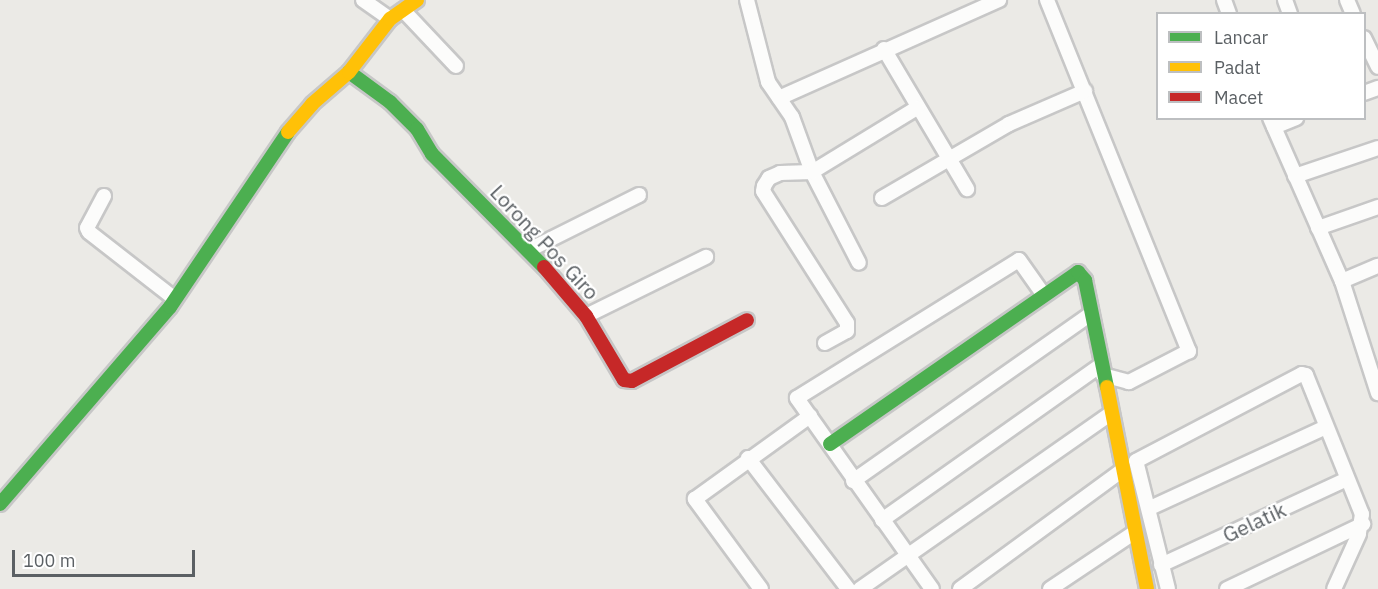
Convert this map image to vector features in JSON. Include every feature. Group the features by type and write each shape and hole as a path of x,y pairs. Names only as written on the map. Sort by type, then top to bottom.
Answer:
{"street":[{"path":"363,0 390,19"},
{"path":"0,504 175,299 281,140 312,104 349,72 390,19 417,0"},
{"path":"747,0 768,82 792,117 812,172 859,263"},
{"path":"779,98 884,49 999,0"},
{"path":"1047,0 1189,351 1129,382 1102,370"},
{"path":"403,10 456,66"},
{"path":"1366,40 1378,67"},
{"path":"884,49 917,108 950,157 968,189"},
{"name":"Lorong Pos Giro","path":"349,72 404,116 432,154 528,250 586,316 626,381 747,320"},
{"path":"882,198 1009,124 1085,91"},
{"path":"825,343 847,331 847,323 763,191 769,177 780,173 812,172 917,108"},
{"path":"1272,123 1342,281 1378,393"},
{"path":"1295,176 1378,148"},
{"path":"528,250 639,195"},
{"path":"104,196 87,228 88,232 175,299"},
{"path":"1318,228 1378,207"},
{"path":"586,316 706,257"},
{"path":"932,589 798,401 800,394 1019,260 1043,294"},
{"path":"1342,281 1378,266"},
{"path":"830,444 1043,294 1078,272 1084,280 1121,471 1147,589"},
{"path":"853,481 1091,314"},
{"path":"1371,375 1378,357"},
{"path":"882,520 1102,370"},
{"path":"1168,589 1150,508 1135,465 1138,458 1299,374 1306,375 1362,514 1363,524 1334,589"},
{"path":"860,589 909,557 1111,413"},
{"path":"761,589 695,500 748,458 810,416"},
{"path":"1150,508 1326,427"},
{"path":"748,458 848,589"},
{"path":"960,589 1121,471"},
{"name":"Gelatik","path":"1161,565 1347,479"},
{"path":"1227,589 1363,524"},
{"path":"1050,589 1135,532"}],"traffic: fast":[{"path":"349,72 390,102 417,129 432,154 544,267"},
{"path":"0,504 170,307 288,132"},
{"path":"830,444 1078,272 1085,280 1107,387"}],"traffic: slow":[{"path":"288,132 312,104 349,72 390,19 417,0"},
{"path":"1107,387 1147,589"}],"traffic: jam":[{"path":"544,267 586,316 624,380 632,381 747,320"}]}
